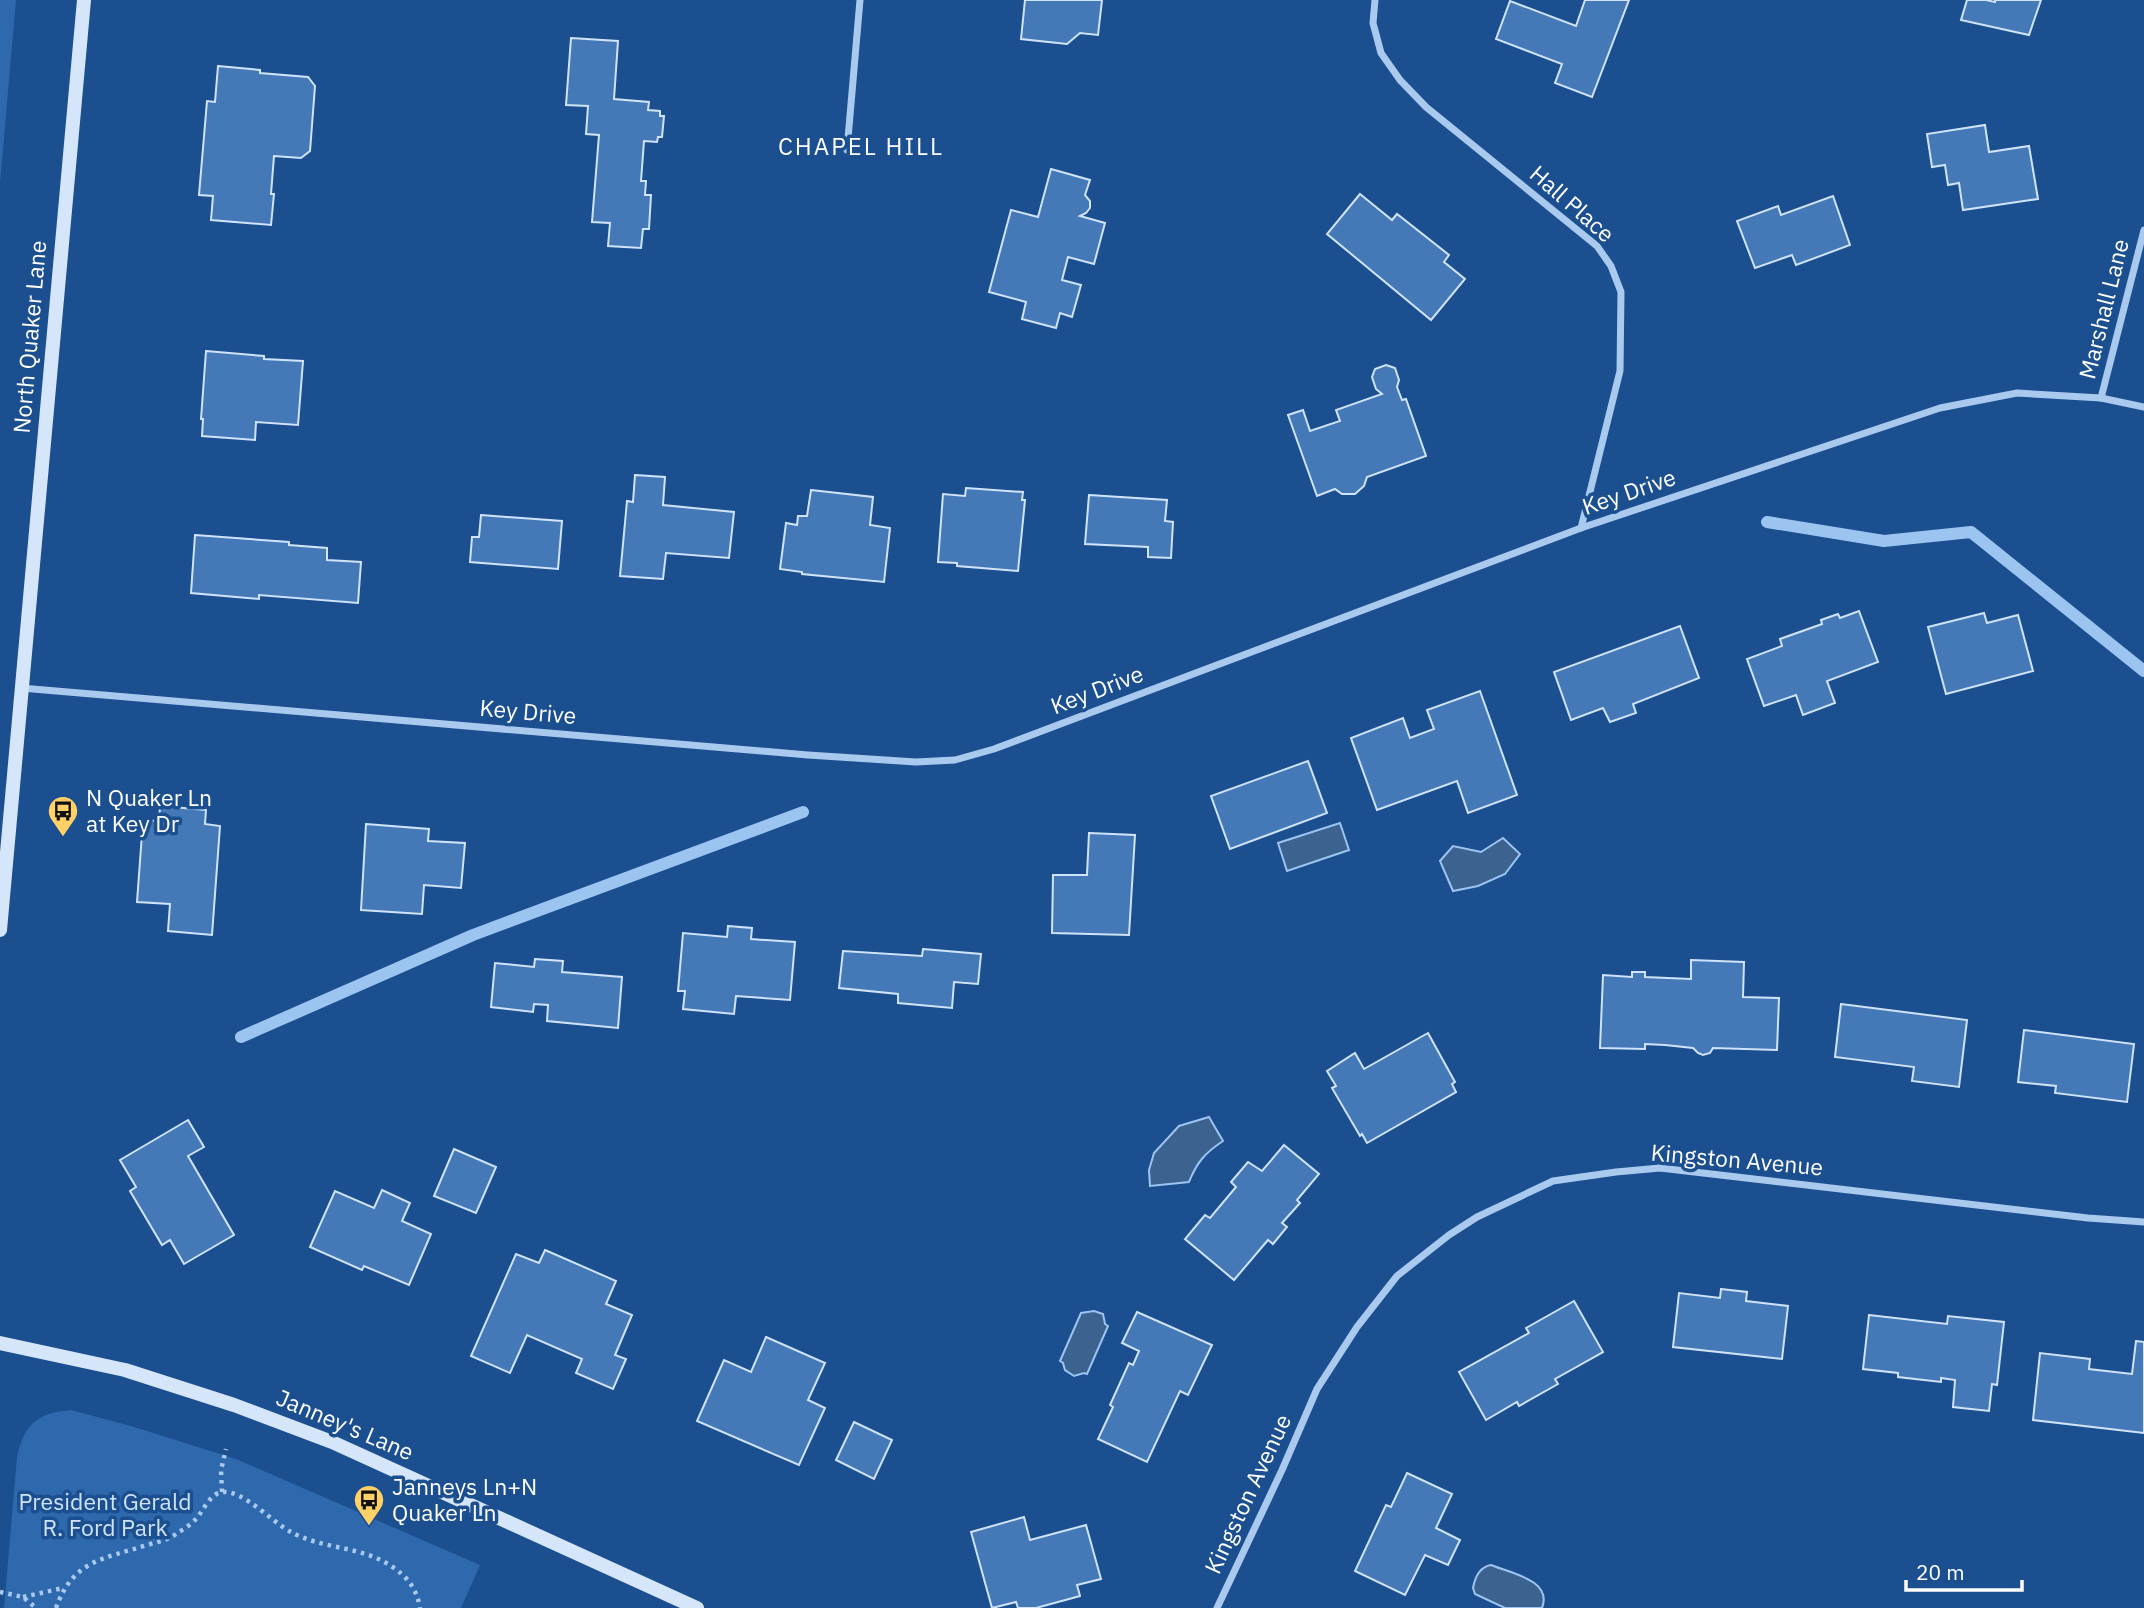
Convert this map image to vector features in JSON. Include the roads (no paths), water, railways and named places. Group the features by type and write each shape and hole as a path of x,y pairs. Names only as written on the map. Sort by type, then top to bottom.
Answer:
{"main road":[{"name":"North Quaker Lane","path":"0,930 84,0"},
{"name":"Janney's Lane","path":"0,1343 125,1370 283,1423 332,1442 696,1608"}],"street":[{"path":"847,150 860,0"},
{"name":"Hall Place","path":"1375,0 1373,23 1381,53 1400,80 1426,107 1597,246 1611,266 1621,292 1620,371 1581,528"},
{"name":"Marshall Lane","path":"2101,398 2144,230"},
{"name":"Key Drive","path":"21,688 808,755 916,762 955,760 994,749 1581,528 1940,408 2017,393 2101,398 2144,407"},
{"name":"Kingston Avenue","path":"1217,1608 1317,1389 1357,1327 1397,1276 1449,1235 1487,1212 1553,1181 1660,1168 2088,1218 2144,1222"}],"waterway":[{"path":"1767,522 1884,541 1971,532 2144,671"},
{"path":"241,1037 473,935 803,812"}],"place":[{"name":"N Quaker Ln at Key Dr","path":"63,838"},
{"name":"Janneys Ln+N Quaker Ln","path":"369,1527"}],"district":[{"name":"CHAPEL HILL","path":"861,147"}],"park label":[{"name":"President Gerald R. Ford Park","path":"105,1515"}]}
